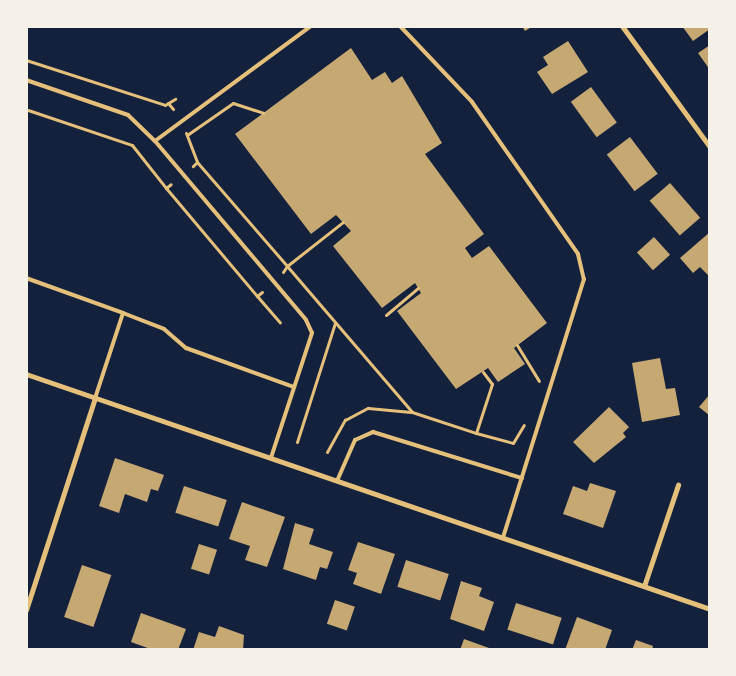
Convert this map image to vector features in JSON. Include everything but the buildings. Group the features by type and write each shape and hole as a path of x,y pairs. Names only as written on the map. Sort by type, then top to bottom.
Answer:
{"street":[{"path":"622,26 710,147"},
{"path":"26,374 710,609"},
{"path":"26,610 95,398"},
{"path":"644,586 678,485"}],"lane":[{"path":"155,141 311,26"},
{"path":"400,26 472,102 578,254 583,292 503,538"},
{"path":"26,80 128,115 155,141 306,320 312,333 271,458"},
{"path":"26,278 164,329 186,348 294,387"},
{"path":"95,398 123,313"},
{"path":"337,481 354,440 373,432 522,478"}],"path":[{"path":"26,60 168,103 173,109"},
{"path":"168,103 176,99"},
{"path":"186,135 233,103 263,113"},
{"path":"28,110 132,145 280,322"},
{"path":"186,130 186,135 198,162 412,412"},
{"path":"193,166 198,162"},
{"path":"166,188 171,184"},
{"path":"283,272 287,266 343,222"},
{"path":"386,315 418,288"},
{"path":"257,296 262,292"},
{"path":"296,442 335,323"},
{"path":"517,346 539,378 537,386"},
{"path":"476,433 492,384 482,372"},
{"path":"327,452 345,420 368,408 412,412 513,443 526,418"}]}
